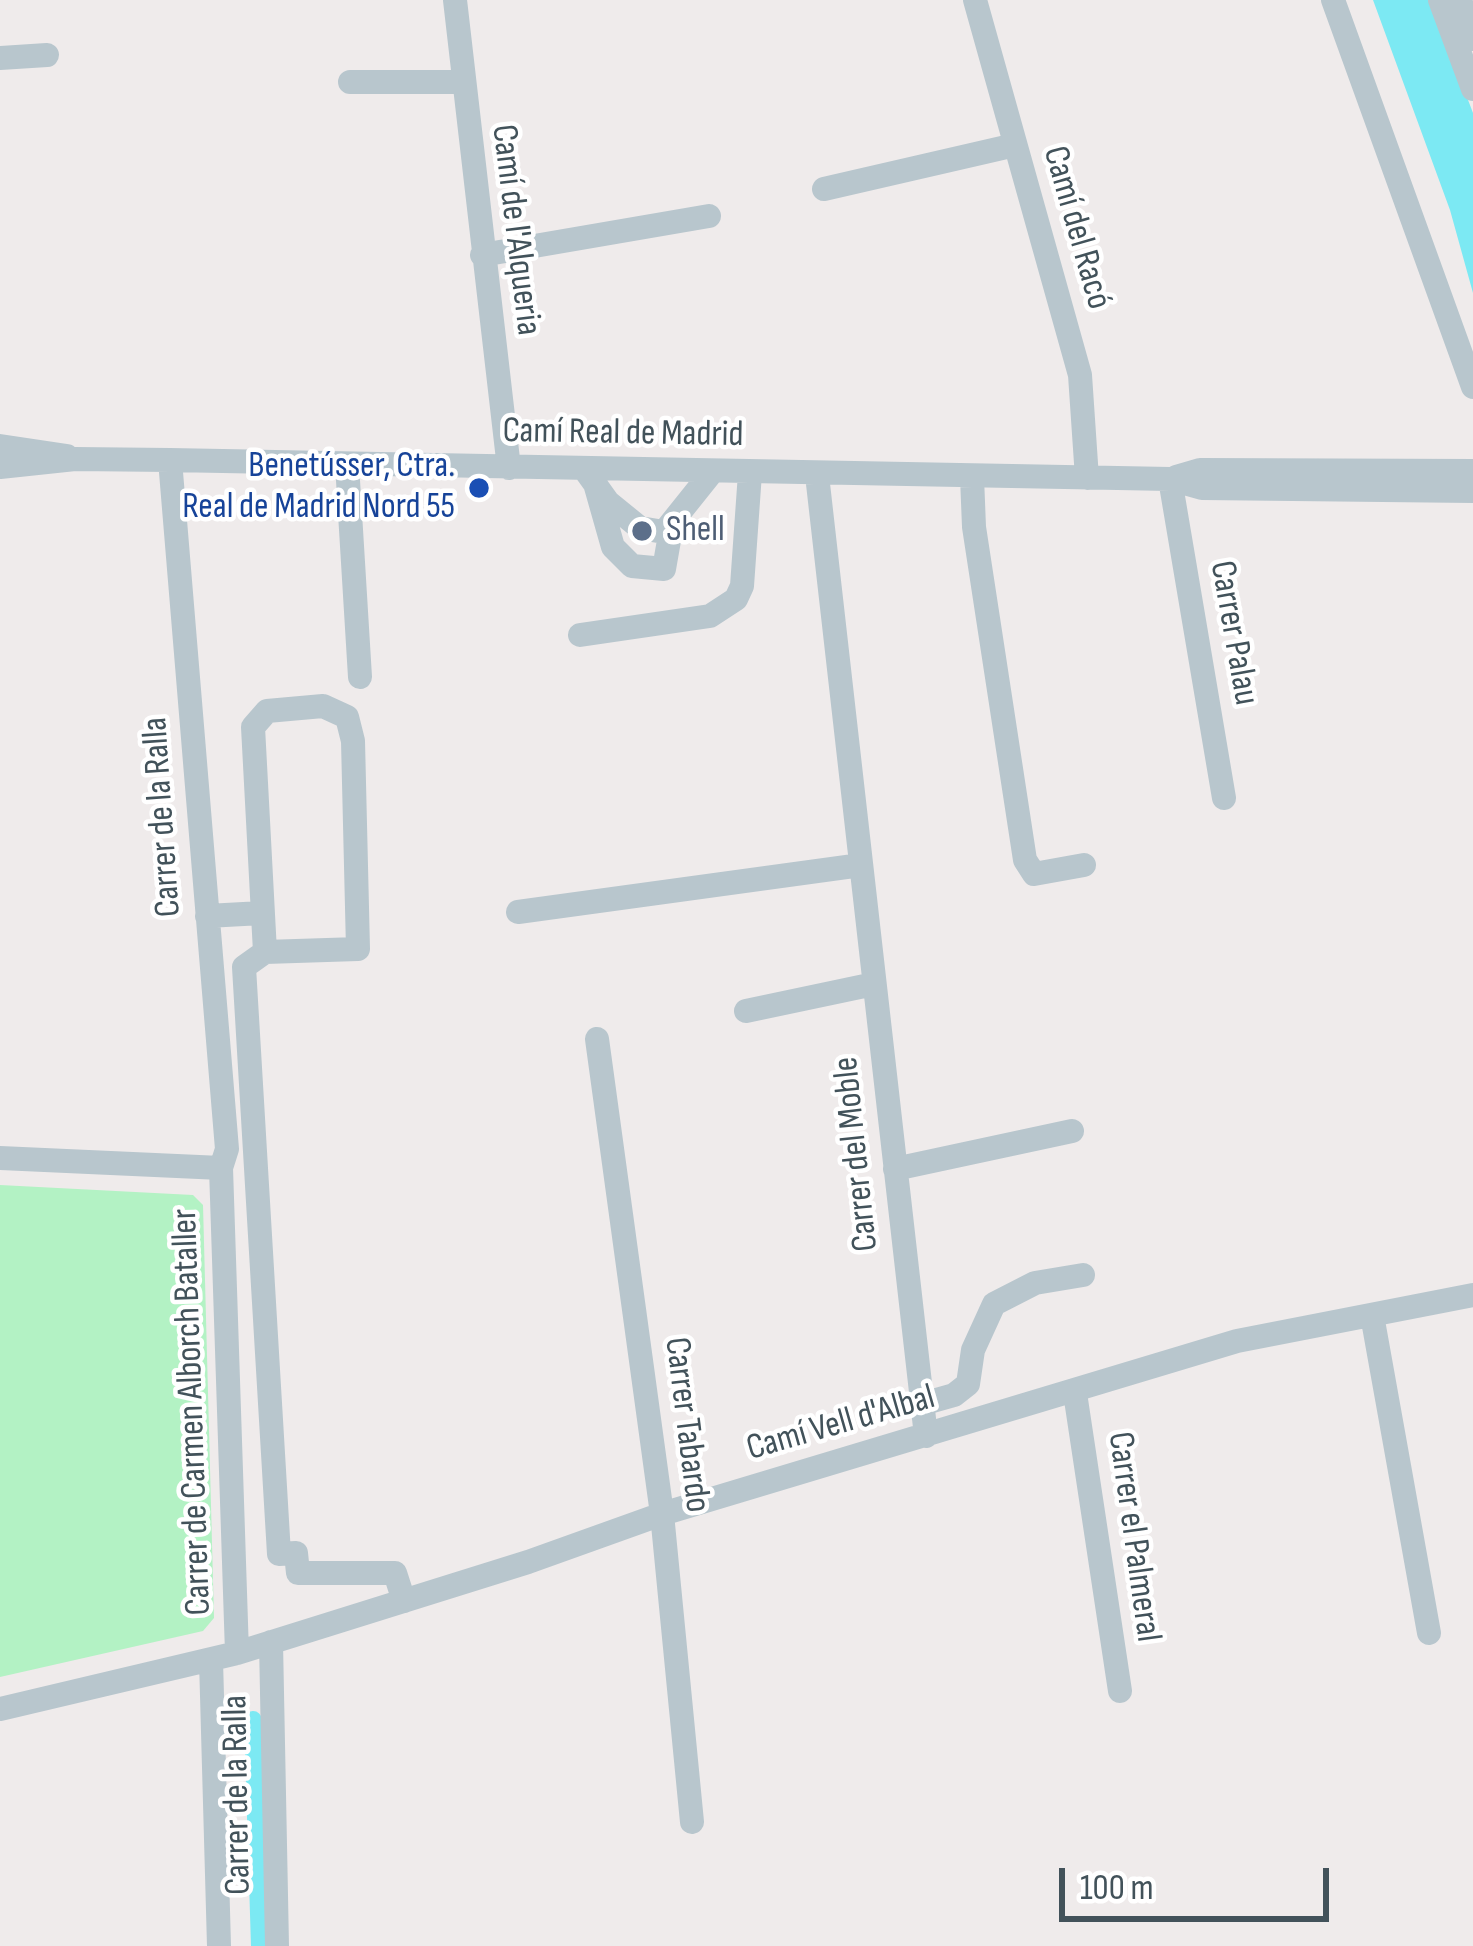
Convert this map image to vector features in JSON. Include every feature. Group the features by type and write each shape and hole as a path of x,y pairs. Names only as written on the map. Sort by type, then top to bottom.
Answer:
{"street":[{"name":"Camí de l'Alqueria","path":"455,0 508,468"},
{"name":"Camí del Racó","path":"975,0 1080,375 1087,478"},
{"path":"1333,0 1473,387"},
{"path":"1440,0 1473,88"},
{"path":"1460,0 1473,38"},
{"path":"0,58 47,55"},
{"path":"350,82 461,82"},
{"path":"824,189 1016,145"},
{"path":"482,255 709,216"},
{"name":"Camí Real de Madrid","path":"0,446 46,449 75,459"},
{"name":"Camí Real de Madrid","path":"0,466 75,459 170,460 508,468 590,477 712,472 1170,479 1202,488 1473,491"},
{"name":"Carrer de la Ralla","path":"170,460 227,1150 221,1168"},
{"path":"347,464 360,676"},
{"name":"Camí Real de Madrid","path":"1170,479 1200,470 1473,475"},
{"path":"590,477 613,547 632,566 664,569 671,529 712,472"},
{"path":"580,635 710,616 736,599 742,586 750,473"},
{"name":"Carrer del Moble","path":"817,475 926,1436"},
{"name":"Camí Real de Madrid","path":"1397,491 1417,480 1473,475"},
{"path":"590,477 640,528 671,529"},
{"path":"972,477 974,527 1025,860 1034,874 1084,865"},
{"name":"Carrer Palau","path":"1170,479 1224,798"},
{"path":"265,952 253,727 268,711 323,706 347,717 353,741 358,949 265,952 244,967 279,1554 296,1553 298,1573 395,1574 404,1601"},
{"path":"518,912 861,865"},
{"path":"207,916 262,913"},
{"path":"746,1012 874,984"},
{"name":"Carrer Tabardo","path":"598,1039 662,1514 692,1822"},
{"path":"895,1169 1072,1131"},
{"path":"0,1158 221,1168"},
{"name":"Carrer de Carmen Alborch Bataller","path":"221,1168 237,1653"},
{"path":"922,1404 954,1395 968,1384 973,1350 994,1304 1034,1283 1083,1275"},
{"name":"Camí Vell d'Albal","path":"0,1709 237,1653 662,1514 1237,1341 1473,1294"},
{"path":"1372,1315 1429,1633"},
{"name":"Carrer el Palmeral","path":"1076,1393 1120,1691"},
{"name":"Carrer de la Ralla","path":"271,1642 277,1946"},
{"name":"Carrer de Carmen Alborch Bataller","path":"212,1660 218,1946"}],"green space":[{"path":"0,1185 193,1195 203,1205 214,1618 203,1631 0,1677"}],"water":[{"path":"1373,0 1430,0 1473,113 1473,293 1450,210"}],"waterway":[{"path":"253,1720 260,1946"}],"place":[{"name":"Benetússer, Ctra. Real de Madrid Nord 55","path":"479,488"},
{"name":"Shell","path":"642,531"}]}
